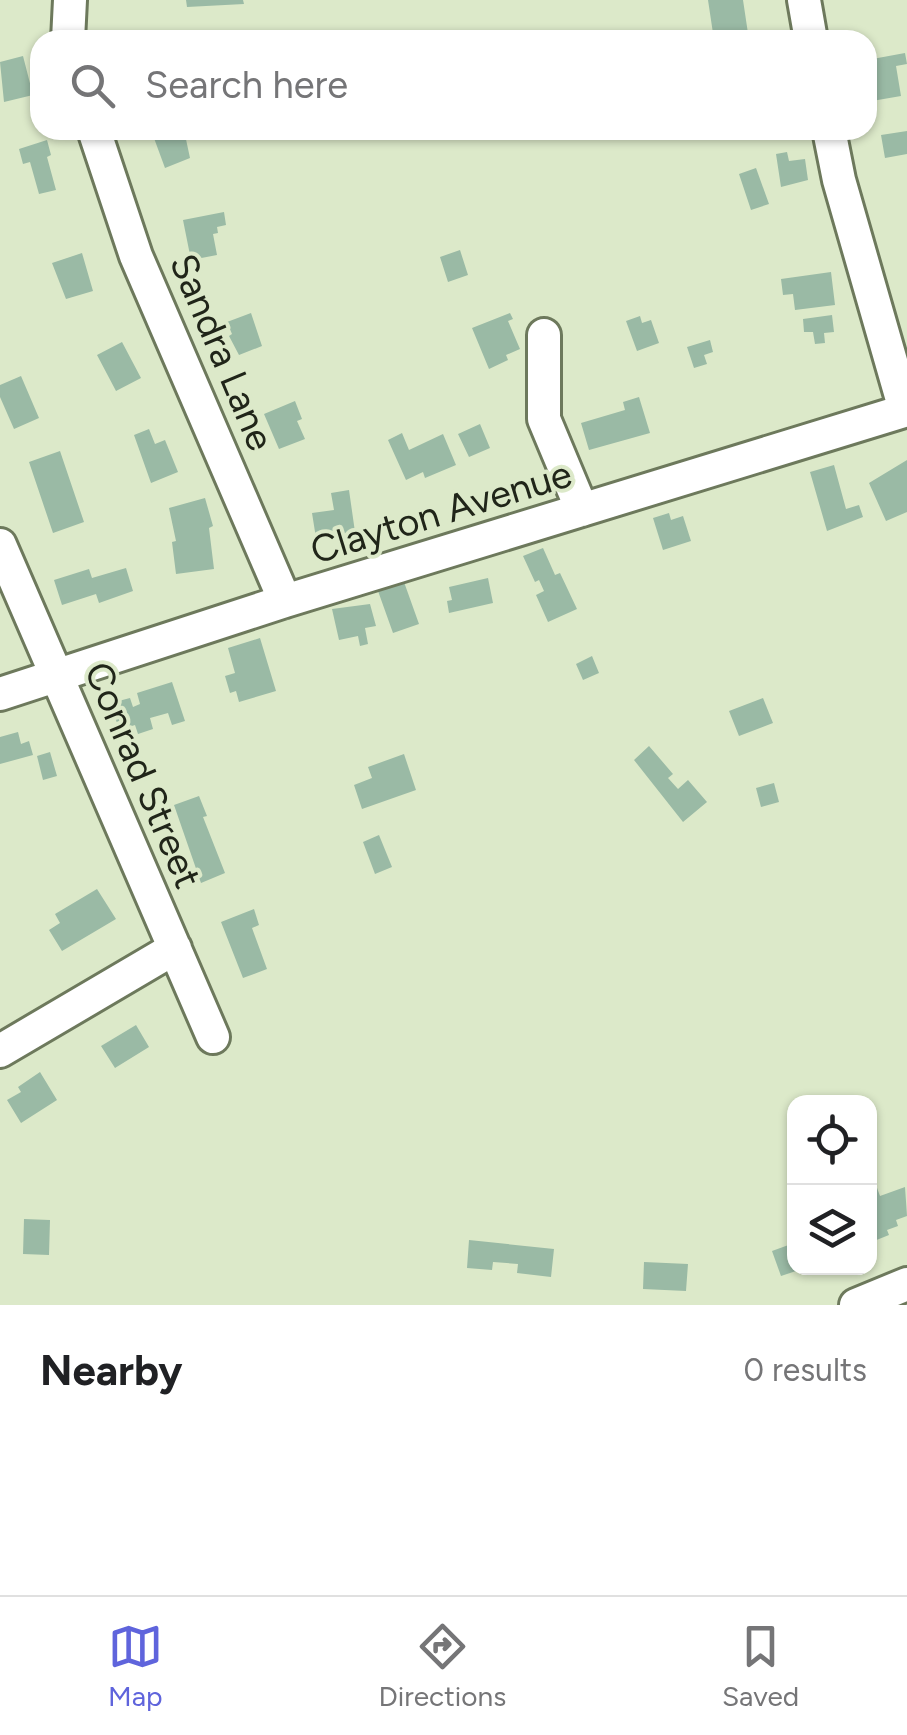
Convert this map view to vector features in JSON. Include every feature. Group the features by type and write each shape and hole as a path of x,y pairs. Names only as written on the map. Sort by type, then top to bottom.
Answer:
{"street":[{"path":"68,30 70,0"},
{"path":"804,0 809,30"},
{"name":"Sandra Lane","path":"97,140 136,256 285,601"},
{"path":"830,140 906,410"},
{"path":"544,336 544,419 582,510"},
{"name":"Clayton Avenue","path":"0,694 285,601 906,410"},
{"name":"Conrad Street","path":"0,545 213,1037"},
{"path":"0,1050 174,948"},
{"path":"856,1305 907,1284"}],"building":[{"path":"186,0 243,0 244,4 187,7"},
{"path":"708,0 743,0 748,30 712,30"},
{"path":"905,53 907,64 896,66 901,96 877,100 877,58"},
{"path":"23,56 30,96 4,102 0,62"},
{"path":"907,131 907,154 885,158 881,135"},
{"path":"47,140 51,155 47,157 56,190 39,194 30,162 23,164 19,149"},
{"path":"155,140 186,140 190,158 165,168"},
{"path":"787,152 789,161 805,159 808,180 781,187 776,154"},
{"path":"756,168 769,204 751,210 739,174"},
{"path":"224,212 226,225 217,227 218,233 213,234 217,255 191,260 183,220"},
{"path":"460,250 468,275 448,282 440,257"},
{"path":"82,253 93,291 66,299 52,263"},
{"path":"831,272 835,305 795,310 793,294 783,295 781,279"},
{"path":"251,313 262,346 239,355 227,322"},
{"path":"510,313 513,319 508,321 520,349 489,369 472,328"},
{"path":"832,315 834,332 824,333 825,343 815,344 813,332 804,332 803,319"},
{"path":"640,316 642,323 651,320 659,343 637,351 626,321"},
{"path":"710,340 713,352 704,355 707,364 694,368 687,347"},
{"path":"122,342 141,378 116,391 97,355"},
{"path":"21,376 39,418 14,429 0,397 0,385"},
{"path":"639,397 650,433 589,450 581,423 625,410 623,402"},
{"path":"295,401 302,419 297,421 305,439 279,449 264,414"},
{"path":"480,424 490,448 469,457 458,434"},
{"path":"149,429 155,444 165,440 178,472 151,483 134,435"},
{"path":"402,433 409,450 443,434 456,465 425,478 423,472 406,480 388,440"},
{"path":"60,451 84,522 53,533 29,462"},
{"path":"907,460 907,512 886,521 869,483"},
{"path":"834,465 846,509 859,505 863,517 827,531 810,472"},
{"path":"349,490 355,532 316,538 312,513 334,510 331,493"},
{"path":"205,498 213,526 209,528 214,569 176,574 172,542 176,541 169,508"},
{"path":"669,513 671,520 683,516 691,541 663,550 653,518"},
{"path":"543,548 577,609 548,622 536,595 544,591 539,580 535,582 523,556"},
{"path":"126,568 133,591 99,603 96,594 62,605 54,580 89,569 92,578"},
{"path":"488,578 493,603 449,613 449,587"},
{"path":"404,582 419,624 393,633 378,591"},
{"path":"370,604 376,626 365,628 368,644 360,646 358,636 339,640 332,609"},
{"path":"260,638 276,691 239,702 236,691 230,693 225,676 235,673 228,648"},
{"path":"592,656 599,673 583,680 576,664"},
{"path":"172,682 185,721 172,725 168,713 150,718 153,729 138,734 135,725 119,730 111,703 130,698 133,707 140,704 137,693"},
{"path":"763,698 773,723 739,736 729,711"},
{"path":"18,732 21,744 29,741 33,755 0,764 0,737"},
{"path":"649,746 673,774 668,778 678,789 688,780 707,802 683,822 634,760"},
{"path":"50,752 57,776 43,780 37,756"},
{"path":"404,754 416,790 362,809 354,785 372,778 368,767"},
{"path":"774,783 779,802 761,807 756,788"},
{"path":"199,796 225,873 201,883 174,805"},
{"path":"379,835 392,867 375,874 363,842"},
{"path":"97,889 116,919 62,951 49,930 60,923 55,914"},
{"path":"254,909 259,925 252,928 267,969 243,978 221,922"},
{"path":"136,1025 149,1047 115,1068 101,1046"},
{"path":"40,1072 57,1100 21,1123 7,1100"},
{"path":"905,1187 907,1216 896,1220 898,1226 887,1230 889,1235 877,1240 877,1188 880,1196"},
{"path":"24,1219 50,1220 49,1255 23,1254"},
{"path":"469,1240 554,1249 551,1277 517,1273 518,1264 493,1262 492,1270 467,1268"},
{"path":"787,1246 787,1274 781,1276 772,1251"},
{"path":"644,1262 688,1264 686,1291 643,1289"}]}
